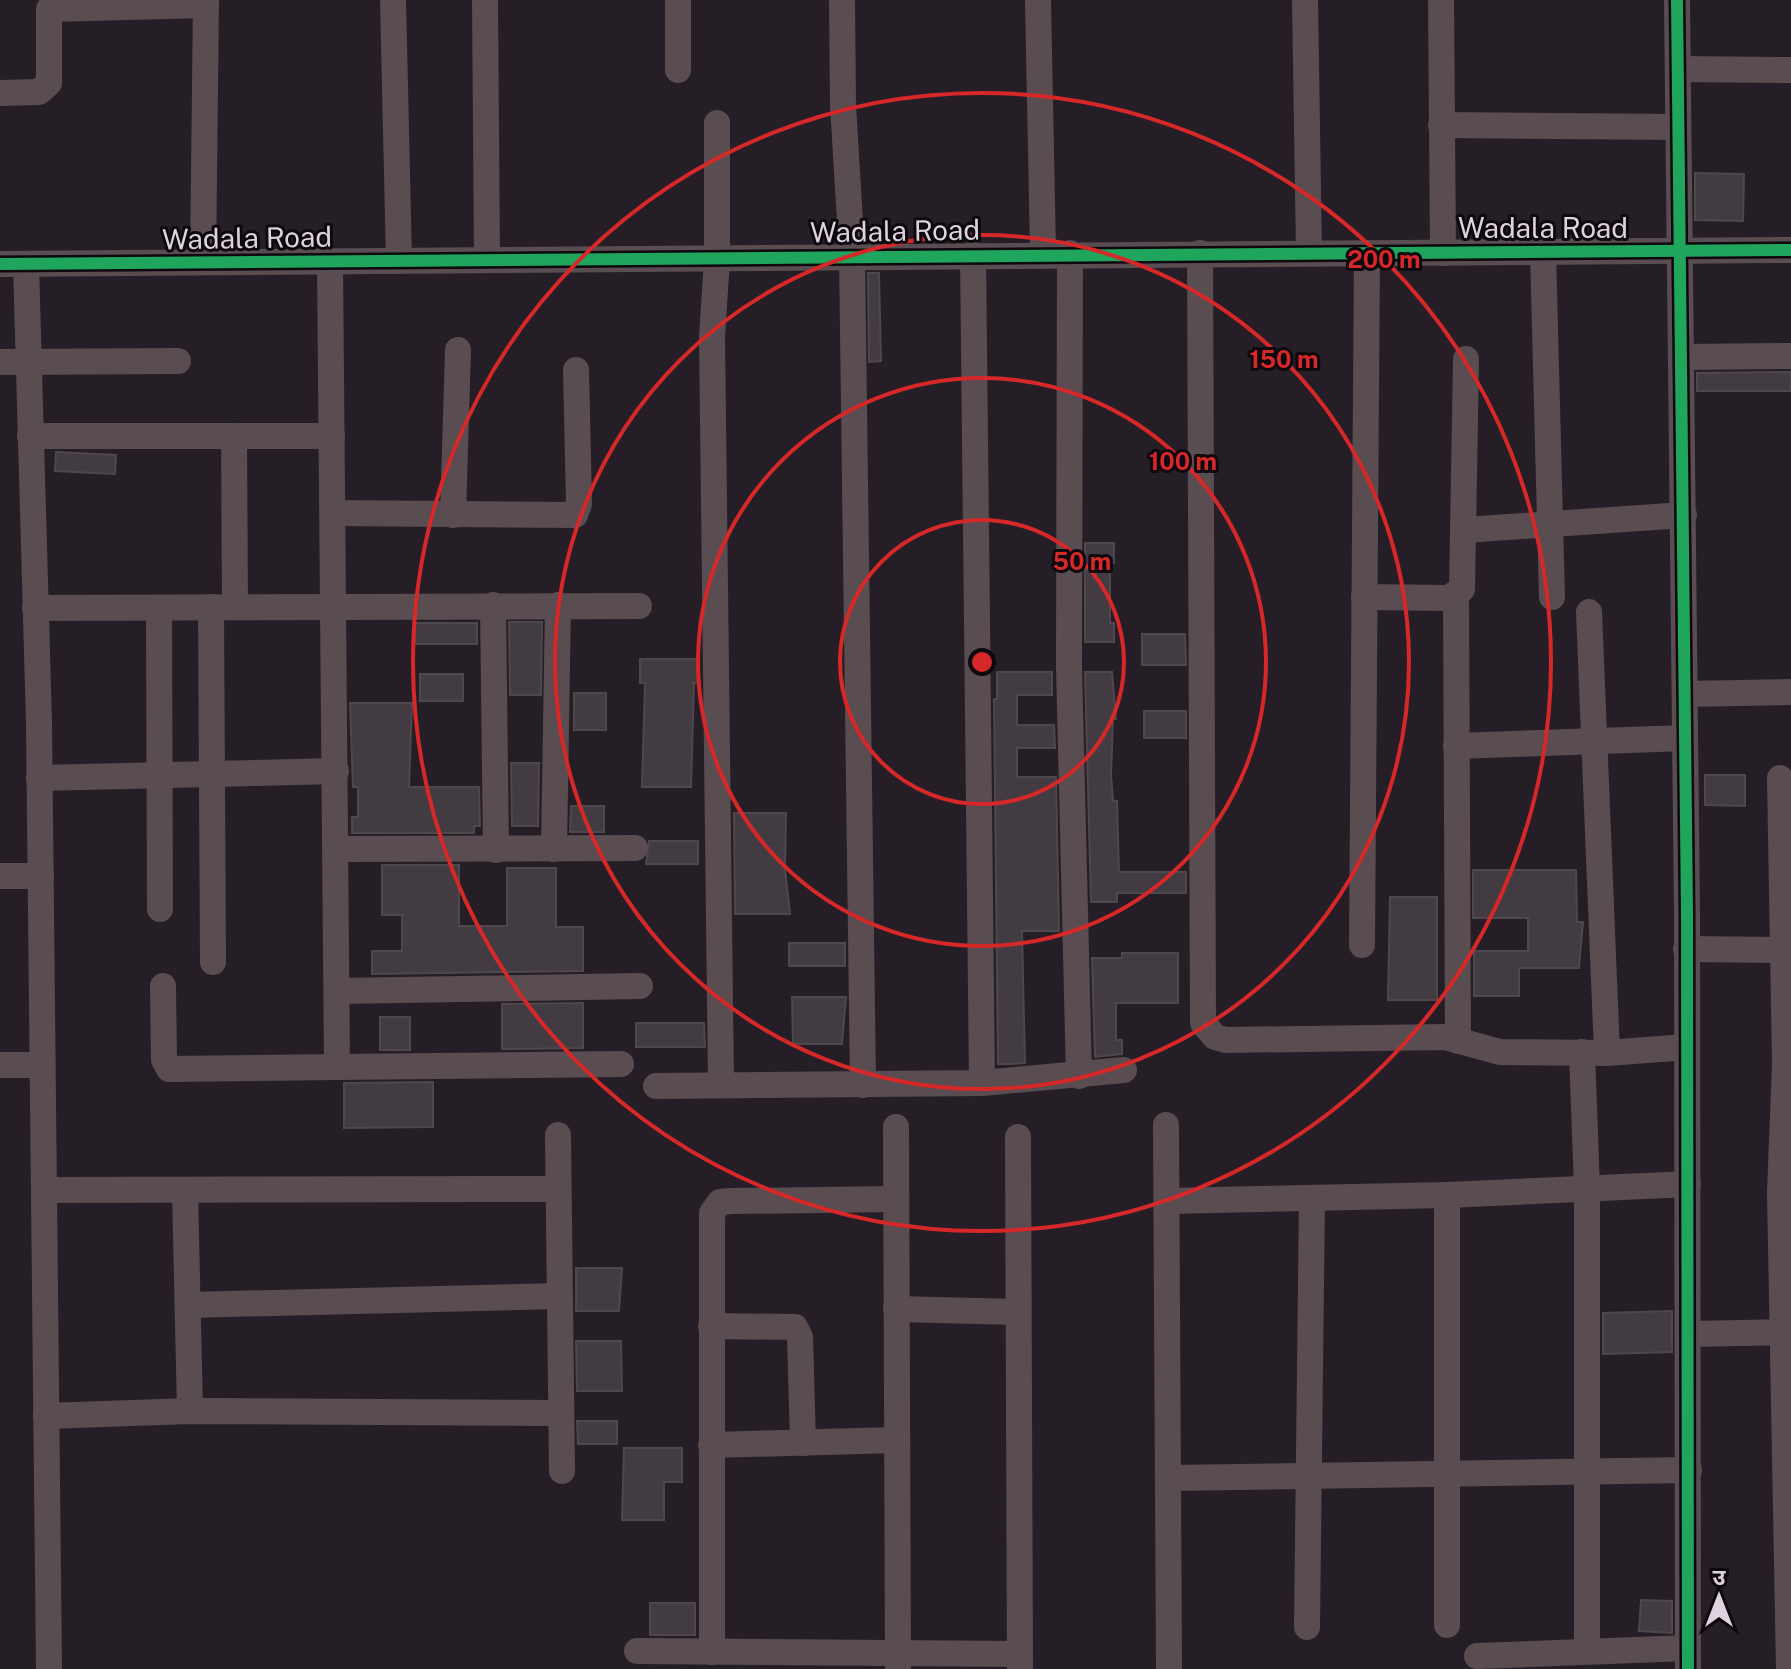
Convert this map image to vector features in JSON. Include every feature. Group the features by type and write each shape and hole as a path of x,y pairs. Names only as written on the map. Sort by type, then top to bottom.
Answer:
{"street":[{"path":"393,0 399,260"},
{"path":"485,0 487,259"},
{"path":"678,0 678,70"},
{"path":"842,0 843,105 852,255 863,1085"},
{"path":"1038,0 1043,253"},
{"path":"1305,0 1309,253"},
{"path":"1441,0 1443,253"},
{"path":"1477,1656 1587,1650 1688,1658 1684,515 1677,0"},
{"path":"0,93 39,92 49,83 49,5 206,2 203,262"},
{"path":"1678,69 1791,70"},
{"path":"717,123 717,259 712,337 721,1085"},
{"path":"1441,125 1678,127"},
{"name":"Wadala Road","path":"13,264 717,259 1043,253 1791,250"},
{"path":"1543,252 1552,597"},
{"path":"1070,253 1069,666 1079,1076"},
{"path":"1200,253 1203,1023 1215,1037 1226,1040 1445,1037 1500,1052 1595,1052 1687,1047"},
{"path":"1362,945 1367,253"},
{"path":"973,254 982,1083"},
{"path":"330,261 337,1067"},
{"path":"13,264 28,363 35,608 41,876 49,1669"},
{"path":"453,515 458,350"},
{"path":"1682,357 1791,356"},
{"path":"1458,1041 1456,596 1463,580 1466,359"},
{"path":"0,362 178,361"},
{"path":"333,513 575,515 579,504 576,370"},
{"path":"30,436 332,436"},
{"path":"213,962 211,774 234,436"},
{"path":"1465,530 1548,521 1684,515"},
{"path":"1364,597 1456,596"},
{"path":"493,605 496,850"},
{"path":"554,849 558,605"},
{"path":"35,608 639,606"},
{"path":"159,608 160,909"},
{"path":"1587,1650 1587,1189 1595,1052 1595,741 1589,612"},
{"path":"1685,694 1791,692"},
{"path":"1456,746 1685,738"},
{"path":"39,778 336,771"},
{"path":"1780,778 1789,1669"},
{"path":"336,849 635,848"},
{"path":"0,876 41,876"},
{"path":"1686,949 1783,950"},
{"path":"163,986 164,1060 169,1069 621,1064"},
{"path":"337,991 640,986"},
{"path":"0,1065 41,1065"},
{"path":"656,1086 982,1083 1124,1070"},
{"path":"1166,1125 1169,1669"},
{"path":"896,1127 898,1661"},
{"path":"558,1135 556,1189 562,1471"},
{"path":"637,1651 898,1661 1020,1662 1018,1137"},
{"path":"1167,1201 1447,1195 1688,1184"},
{"path":"44,1190 556,1189"},
{"path":"185,1190 190,1411"},
{"path":"1447,1195 1447,1625"},
{"path":"1307,1627 1312,1198"},
{"path":"712,1652 712,1213 720,1202 896,1199"},
{"path":"188,1305 559,1296"},
{"path":"896,1309 1018,1312"},
{"path":"711,1326 795,1327 800,1337 803,1443"},
{"path":"1689,1334 1787,1332"},
{"path":"46,1416 190,1411 561,1413"},
{"path":"711,1445 897,1440"},
{"path":"1170,1478 1689,1470"}],"building":[{"path":"1695,173 1744,174 1743,221 1695,220"},
{"path":"868,273 879,273 881,361 869,362"},
{"path":"1791,372 1791,391 1697,391 1697,373"},
{"path":"56,452 116,455 115,474 55,471"},
{"path":"1085,543 1114,543 1114,563 1110,563 1110,623 1114,623 1114,642 1085,642"},
{"path":"509,622 542,622 541,695 510,695"},
{"path":"415,623 477,623 477,644 415,644"},
{"path":"1142,634 1185,634 1186,665 1142,665"},
{"path":"640,659 699,659 699,683 694,683 691,787 642,787 645,683 640,683"},
{"path":"997,672 1052,672 1052,695 1017,695 1017,725 1054,725 1055,748 1017,748 1017,777 1056,777 1059,931 1022,931 1025,1063 1011,1064 998,1064 994,699 997,699"},
{"path":"1085,672 1112,672 1116,719 1113,719 1111,775 1113,801 1117,801 1119,872 1186,872 1186,893 1117,893 1117,902 1091,902"},
{"path":"420,674 463,674 463,701 420,701"},
{"path":"574,693 606,693 606,730 574,730"},
{"path":"350,703 412,703 409,787 479,787 480,826 474,826 474,833 352,833 352,817 358,817 358,787 353,787"},
{"path":"1144,711 1186,711 1186,738 1144,738"},
{"path":"511,763 539,763 538,826 512,826"},
{"path":"1705,775 1745,775 1745,806 1705,805"},
{"path":"571,806 604,806 604,832 570,832"},
{"path":"734,813 786,813 785,869 790,914 735,914"},
{"path":"649,841 698,841 698,864 646,864"},
{"path":"382,865 459,865 459,926 507,926 507,868 556,868 556,927 583,927 583,971 372,974 372,951 402,951 402,915 382,915"},
{"path":"1473,870 1576,870 1577,922 1583,922 1579,968 1519,968 1519,996 1474,996 1474,951 1528,951 1528,918 1473,918"},
{"path":"1390,897 1437,897 1437,1000 1388,1000"},
{"path":"789,943 845,943 845,966 789,966"},
{"path":"1122,953 1178,953 1178,1003 1116,1003 1116,1040 1122,1040 1122,1054 1095,1057 1092,958 1122,958"},
{"path":"792,997 846,997 842,1044 793,1044"},
{"path":"583,1003 583,1048 502,1049 502,1004"},
{"path":"380,1017 410,1017 410,1050 380,1050"},
{"path":"636,1023 704,1023 705,1047 636,1047"},
{"path":"433,1082 433,1127 344,1128 344,1083"},
{"path":"576,1268 622,1268 619,1311 576,1311"},
{"path":"1672,1311 1672,1352 1603,1354 1603,1313"},
{"path":"576,1341 621,1341 622,1391 577,1391"},
{"path":"577,1421 617,1421 617,1444 578,1444"},
{"path":"624,1448 682,1448 682,1482 664,1482 664,1520 622,1520"},
{"path":"1641,1600 1672,1601 1672,1633 1639,1631"},
{"path":"650,1603 695,1603 695,1635 650,1635"}],"cycle path":[{"path":"1677,0 1687,913 1688,1669"},
{"path":"0,264 1791,250"}]}
